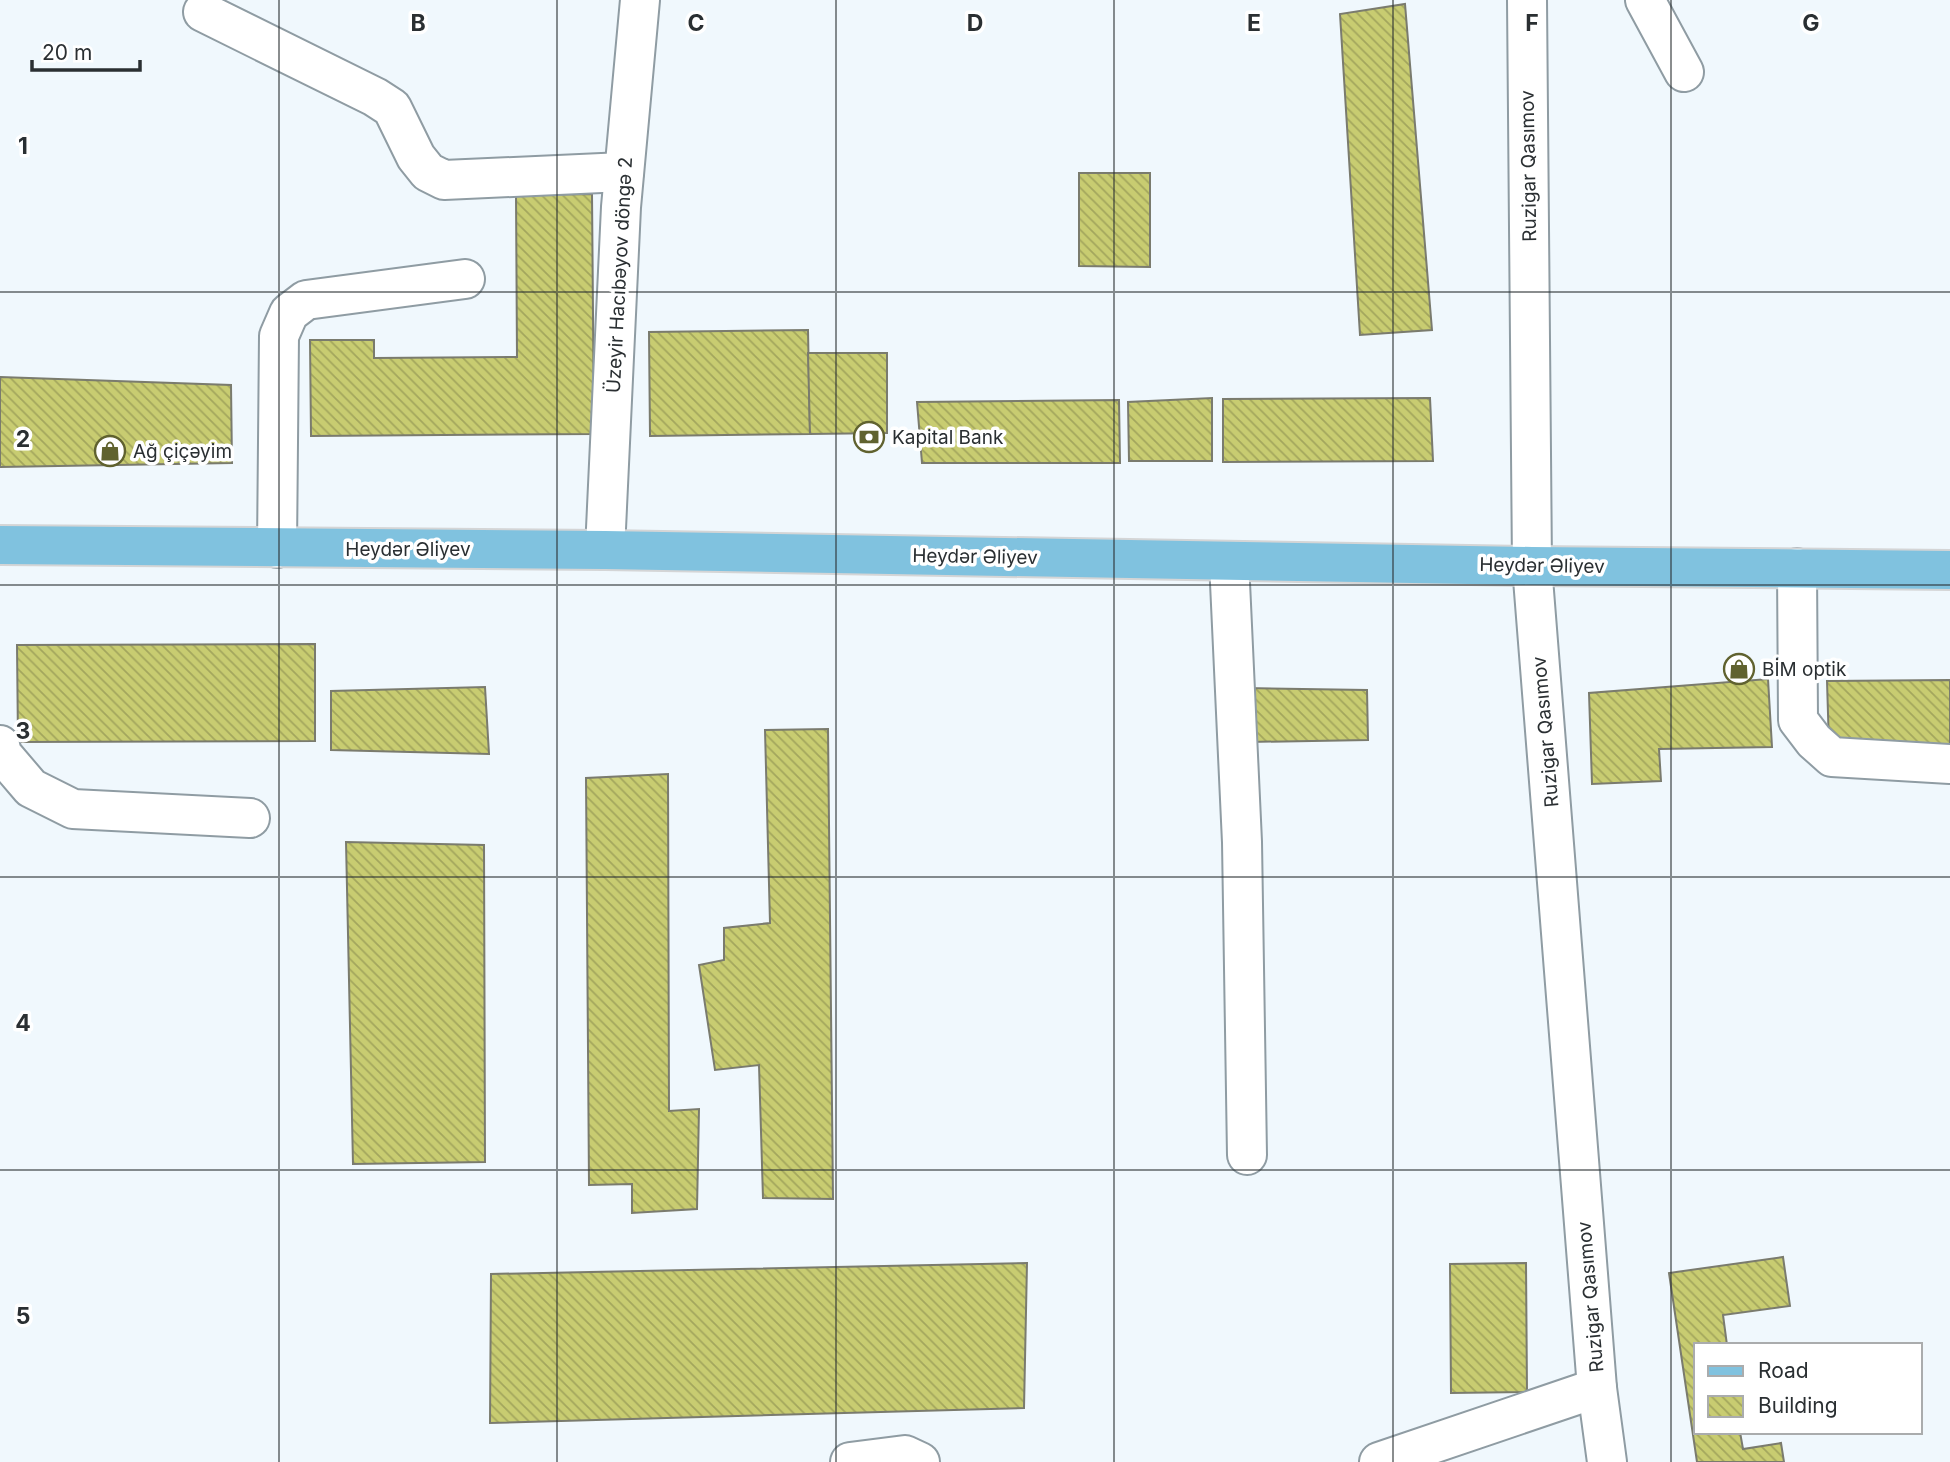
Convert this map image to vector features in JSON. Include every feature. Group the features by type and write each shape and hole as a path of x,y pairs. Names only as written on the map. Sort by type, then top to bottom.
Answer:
{"main road":[{"name":"Heydər Əliyev","path":"0,545 605,550 1950,570"}],"street":[{"name":"Üzeyir Hacıbəyov döngə 2","path":"605,550 621,207 640,0"},
{"name":"Ruzigar Qasımov","path":"1527,0 1532,565 1597,1388 1606,1462"},
{"path":"1645,0 1684,72"},
{"path":"203,12 375,97 392,108 416,157 428,172 444,180 624,172"},
{"path":"277,548 279,335 289,313 306,300 465,279"},
{"path":"1229,561 1242,842 1247,1155"},
{"path":"1797,568 1798,720 1814,741 1832,757 1950,764"},
{"path":"0,745 2,754 31,788 73,810 250,818"},
{"path":"1379,1462 1597,1388"},
{"path":"850,1462 905,1455 920,1462"}],"building":[{"path":"1405,4 1432,330 1360,335 1340,14"},
{"path":"1079,173 1150,173 1150,267 1079,266"},
{"path":"592,194 594,434 311,436 310,340 374,340 374,358 517,357 516,195"},
{"path":"808,330 810,434 650,436 649,332"},
{"path":"808,353 887,353 887,433 810,434"},
{"path":"0,377 231,385 232,463 0,467"},
{"path":"1212,398 1212,461 1129,461 1128,402"},
{"path":"1430,398 1433,461 1223,462 1223,399"},
{"path":"1119,400 1120,463 922,463 917,402"},
{"path":"315,644 315,741 18,742 17,645"},
{"path":"1768,679 1772,747 1659,749 1661,781 1592,784 1589,693"},
{"path":"1950,680 1950,748 1829,746 1827,681"},
{"path":"485,687 489,754 331,750 331,691"},
{"path":"1245,688 1367,690 1368,740 1249,742"},
{"path":"828,729 833,1199 763,1198 759,1065 715,1070 699,965 724,960 724,928 770,923 765,730"},
{"path":"668,774 669,1111 699,1109 697,1209 632,1213 632,1184 589,1185 586,778"},
{"path":"346,842 484,845 485,1162 353,1164"},
{"path":"1783,1257 1790,1306 1723,1315 1727,1343 1694,1343 1694,1434 1740,1434 1743,1449 1781,1443 1784,1462 1697,1462 1669,1273"},
{"path":"1027,1263 1024,1408 490,1423 491,1274"},
{"path":"1526,1263 1527,1392 1451,1393 1450,1264"}],"place":[{"name":"Kapital Bank","path":"869,437"},
{"name":"Ağ çiçəyim","path":"110,451"},
{"name":"BİM optik","path":"1739,669"}]}
